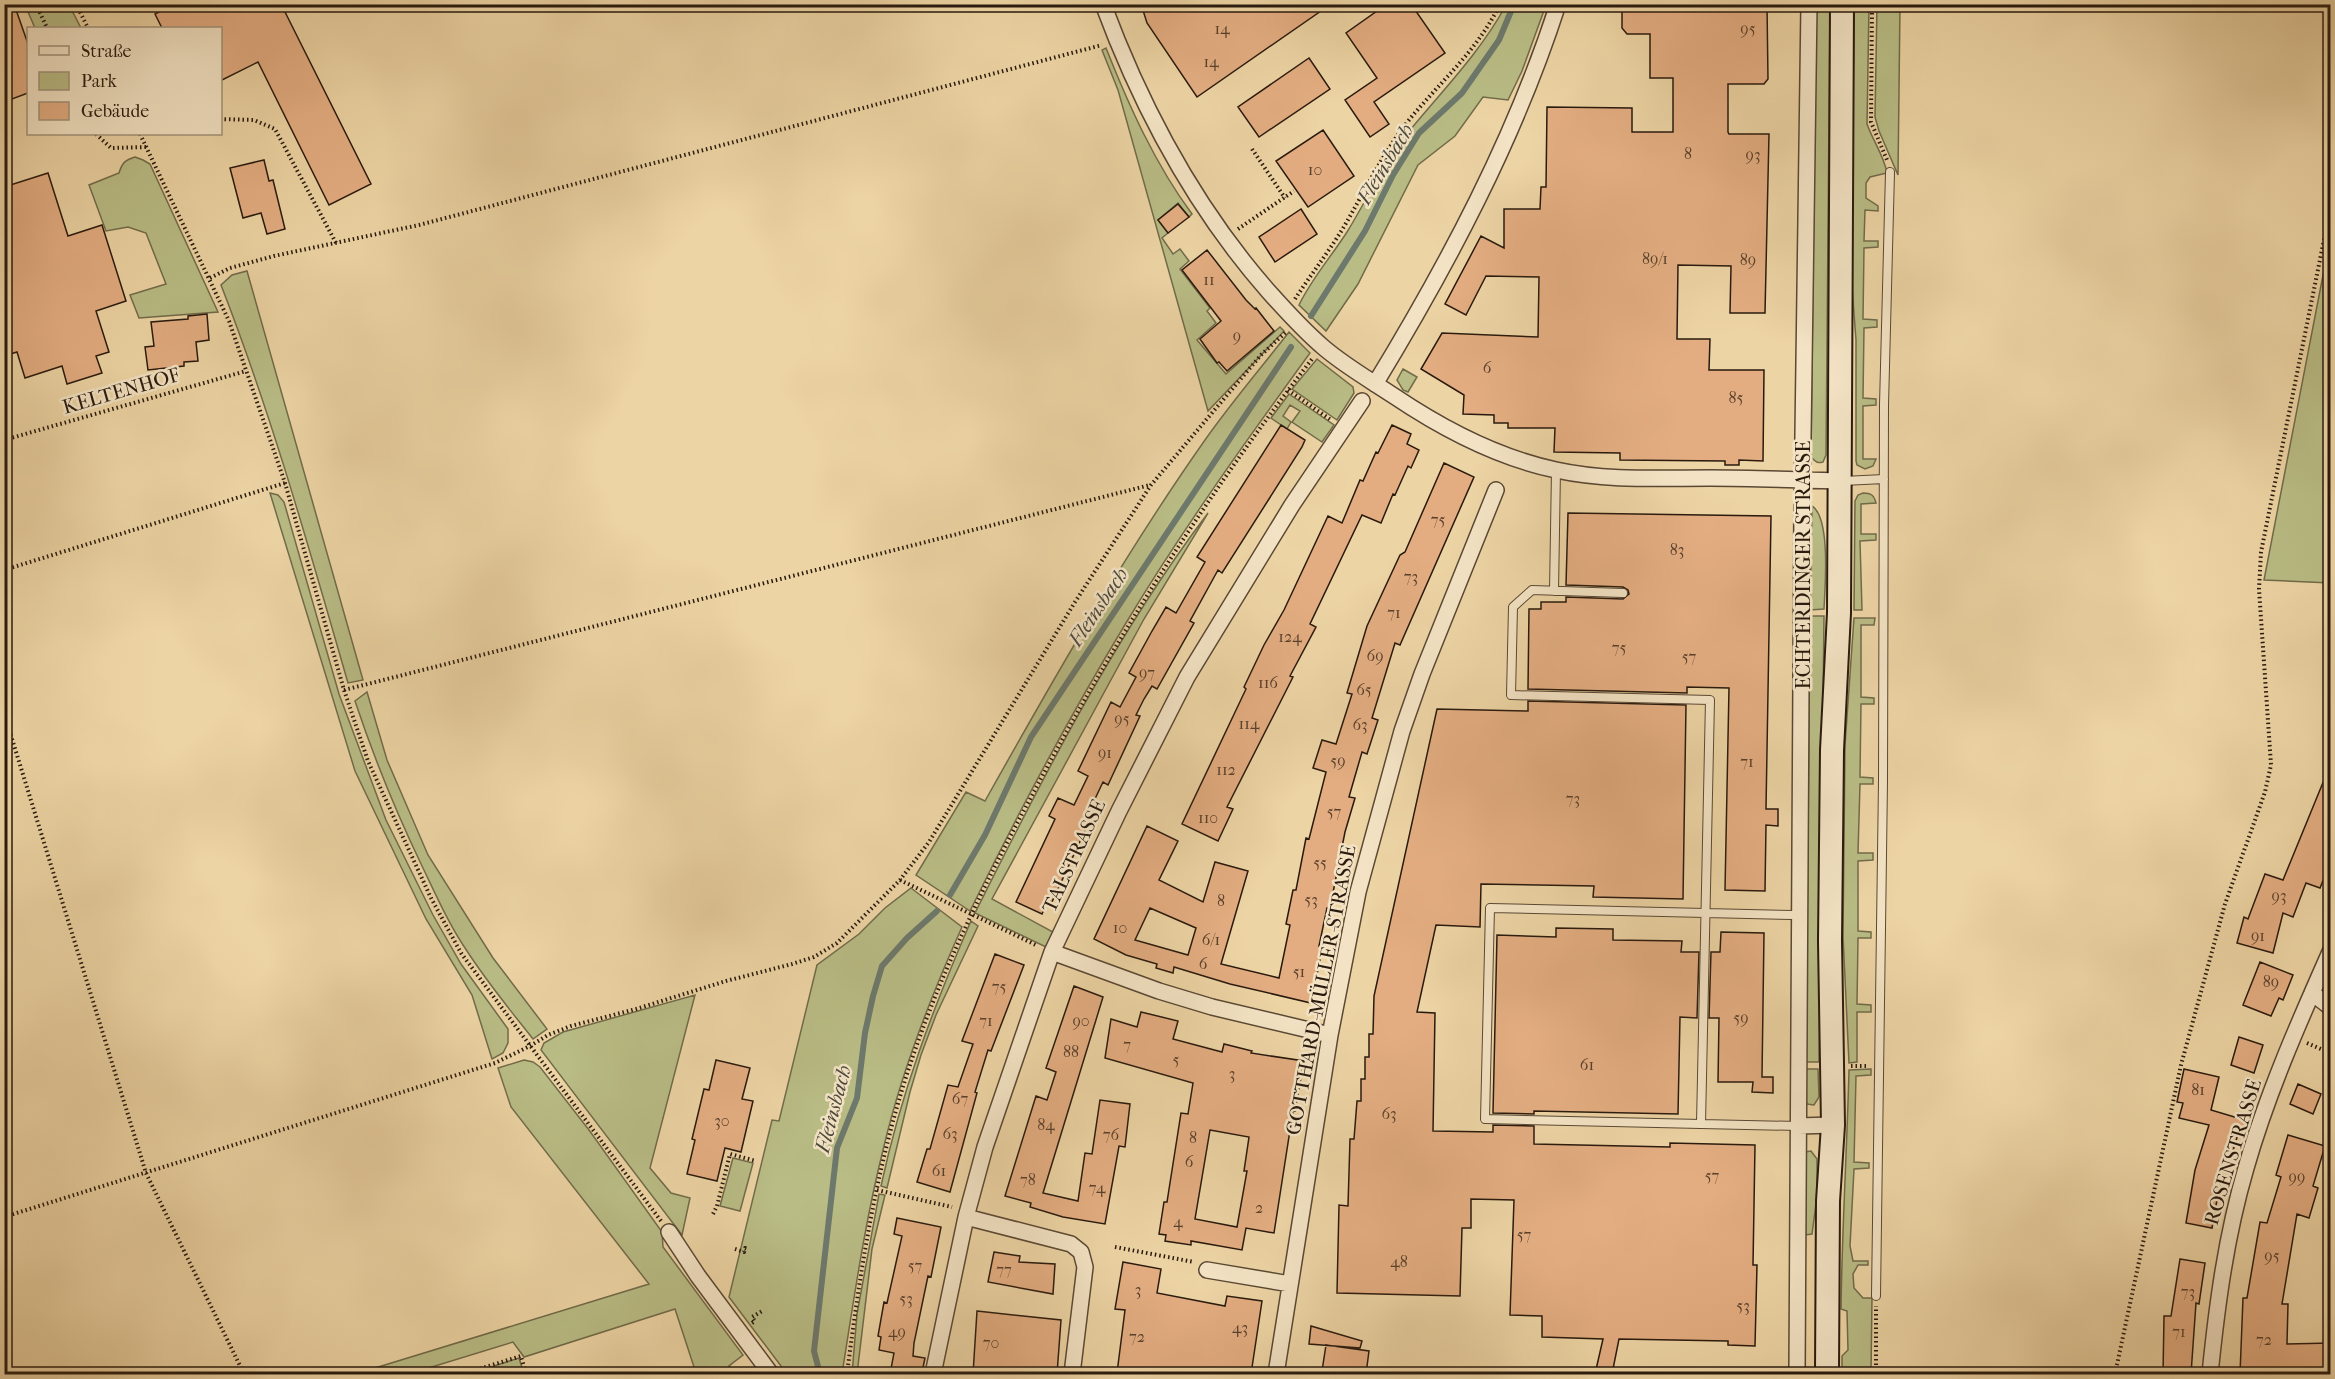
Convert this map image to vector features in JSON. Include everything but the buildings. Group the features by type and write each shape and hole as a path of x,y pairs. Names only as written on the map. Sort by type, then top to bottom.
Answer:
{"main road":[{"name":"ECHTERDINGER STRASSE","path":"1827,1374 1828,1201 1833,1125 1830,941 1832,774 1839,613 1842,4"}],"street":[{"path":"1103,4 1138,91 1162,137 1225,238 1292,317 1322,346 1375,384 1417,411 1461,435 1511,457 1556,470 1587,476 1840,481"},
{"path":"1375,384 1416,316 1485,185 1527,86 1558,4"},
{"name":"ECHTERDINGER STRASSE","path":"1797,1374 1802,915 1803,480 1809,4"},
{"name":"TALSTRASSE","path":"933,1374 967,1214 985,1147 1052,952 1113,821 1187,677 1286,515 1362,402"},
{"name":"GOTTHARD-MÜLLER-STRASSE","path":"1276,1374 1330,1035 1358,892 1402,731 1422,674 1496,489"},
{"path":"1052,952 1139,985 1202,1004 1330,1035"},
{"name":"ROSENSTRASSE","path":"2210,1374 2224,1260 2235,1210 2258,1130 2294,1037 2331,952"},
{"path":"2313,993 2331,1007"},
{"path":"1798,1126 1833,1125"},
{"path":"967,1214 1071,1244 1081,1252 1085,1268 1072,1374"},
{"path":"669,1232 698,1276 771,1374"},
{"path":"1207,1270 1290,1284"}],"lane":[{"path":"1876,1296 1884,479 1890,172"},
{"path":"1554,591 1556,470"},
{"path":"1840,481 1884,479"},
{"path":"1623,592 1532,591 1513,607 1511,696 1710,700 1701,1124"},
{"path":"1798,1126 1485,1119 1490,908 1802,915"}],"path":[{"path":"36,4 47,27"},
{"path":"76,4 88,27"},
{"path":"4,1217 495,1063 548,1035 571,1026 814,957 837,944 900,880 929,842 1075,602 1151,485 1292,317 1377,166 1409,120 1451,75 1484,33 1500,4"},
{"path":"1872,4 1871,122 1890,172"},
{"path":"210,278 230,268 274,256 419,225 1098,47 1115,36"},
{"path":"222,119 254,120 275,129 336,243"},
{"path":"97,135 111,148 146,147"},
{"path":"140,135 229,321 285,483 344,690 368,761 431,898 461,953 669,1232"},
{"path":"1252,149 1285,198"},
{"path":"1225,238 1294,191"},
{"path":"2115,1374 2181,1065 2225,904 2265,792 2271,765 2259,589 2261,552 2331,210"},
{"path":"847,1374 859,1281 877,1190 902,1089 938,987 971,915 1052,756 1145,597 1218,487 1322,346"},
{"name":"KELTENHOF","path":"4,440 246,371"},
{"path":"1288,390 1343,429"},
{"path":"4,570 285,483"},
{"path":"344,690 1151,485"},
{"path":"4,713 146,1173 244,1374"},
{"path":"900,880 1052,952"},
{"path":"2294,1037 2331,1053"},
{"path":"713,1214 730,1154 756,1161"},
{"path":"877,1190 967,1214"},
{"path":"1115,1247 1192,1261 1207,1270"},
{"path":"735,1250 744,1252 745,1248 748,1249"},
{"path":"1876,1296 1876,1374"},
{"path":"464,1374 521,1356 526,1374"}],"green space":[{"path":"1830,4 1826,455 1823,462 1819,463 1811,457 1816,5"},
{"path":"25,5 69,5 80,27 35,27"},
{"path":"1506,5 1546,5 1522,71 1508,100 1483,97 1455,136 1418,165 1358,284 1326,331 1299,305 1304,295 1347,232 1397,146 1472,56"},
{"path":"1854,5 1869,5 1867,124 1887,173 1870,177 1866,183 1866,198 1878,206 1878,211 1865,210 1864,241 1878,241 1878,247 1864,248 1863,319 1877,320 1877,327 1864,328 1863,398 1876,399 1876,405 1863,406 1863,459 1876,459 1873,466 1865,469 1857,465 1856,461 1856,340 1851,274"},
{"path":"1877,5 1900,5 1898,175 1875,117"},
{"path":"1106,48 1144,134 1166,175 1192,214 1189,217 1178,203 1158,220 1168,233 1162,238 1173,254 1180,249 1189,261 1180,269 1210,308 1207,311 1216,323 1197,340 1226,374 1280,327 1284,331 1208,411 1118,90 1102,50"},
{"path":"135,157 150,164 218,312 139,318 130,295 166,284 146,233 128,227 106,231 89,185 119,173 124,162"},
{"path":"2330,239 2330,583 2264,580"},
{"path":"247,271 363,680 348,683 273,433 221,285 232,275"},
{"path":"1289,332 1310,353 1238,453 1147,588 1084,694 970,911 916,875 966,792 985,801 1118,572 1175,483 1215,426"},
{"path":"1317,359 1353,387 1354,393 1337,420 1292,389"},
{"path":"1403,369 1417,377 1408,392 1403,390 1397,380"},
{"path":"1289,394 1334,425 1322,442 1292,422 1300,411 1290,405 1283,416 1291,422 1287,429 1271,418"},
{"path":"270,493 278,495 284,502 339,694 386,820 433,915 461,964 508,1029 508,1043 503,1053 492,1059 472,995 426,919 355,771"},
{"path":"1863,493 1872,495 1876,503 1861,504 1861,534 1876,534 1876,540 1860,541 1862,610 1854,610 1855,501 1858,495"},
{"path":"1812,506 1818,513 1822,524 1826,570 1824,609 1810,610"},
{"path":"1208,513 1144,619 992,899 1053,932 1046,947 975,913 1082,707 1142,608"},
{"path":"1810,616 1824,616 1819,1062 1806,1062"},
{"path":"1854,618 1875,618 1874,625 1861,625 1861,697 1874,698 1874,704 1861,704 1860,777 1873,778 1873,784 1860,784 1858,853 1873,853 1873,860 1858,861 1858,931 1871,932 1871,938 1858,938 1857,1004 1871,1005 1871,1012 1857,1012 1857,1062 1849,1063 1843,936 1845,745"},
{"path":"367,692 387,760 428,855 493,958 547,1029 533,1039 499,996 454,931 432,888 386,785 355,701"},
{"path":"911,888 962,927 918,1035 891,1118 866,1231 842,1374 787,1374 729,1297 772,1120 779,1121 817,965 859,934 885,908"},
{"path":"971,921 978,926 936,1015 921,1055 887,1188 881,1186 908,1084 931,1019"},
{"path":"695,995 650,1168 671,1193 690,1198 682,1235 541,1050 544,1043 563,1032"},
{"path":"524,1060 540,1067 589,1130 662,1232 663,1247 743,1355 729,1366 735,1374 694,1374 696,1373 675,1309 524,1357 513,1342 409,1374 378,1374 375,1368 649,1284 511,1107 498,1068"},
{"path":"1806,1069 1818,1069 1819,1097 1814,1105 1807,1104 1806,1100"},
{"path":"1871,1069 1871,1075 1856,1076 1854,1162 1869,1163 1869,1168 1854,1169 1850,1246 1853,1261 1868,1261 1868,1265 1858,1265 1853,1274 1854,1288 1863,1298 1872,1298 1871,1374 1842,1374 1842,1356 1848,1350 1847,1311 1841,1309 1849,1070"},
{"path":"1811,1151 1817,1159 1817,1196 1812,1234 1805,1235 1805,1152"},
{"path":"733,1158 753,1163 740,1211 720,1206"},
{"path":"879,1194 885,1195 872,1249 857,1374 852,1374 857,1314"},
{"path":"519,1358 524,1374 469,1374"}],"waterway":[{"name":"Fleinsbach","path":"1311,316 1365,231 1393,175 1419,133 1462,93 1499,40 1514,4"},
{"name":"Fleinsbach","path":"950,895 985,835 1031,737 1291,347"},
{"name":"Fleinsbach","path":"820,1374 814,1351 837,1148 857,1098 865,1033 873,996 882,966 907,938 937,911"}]}
